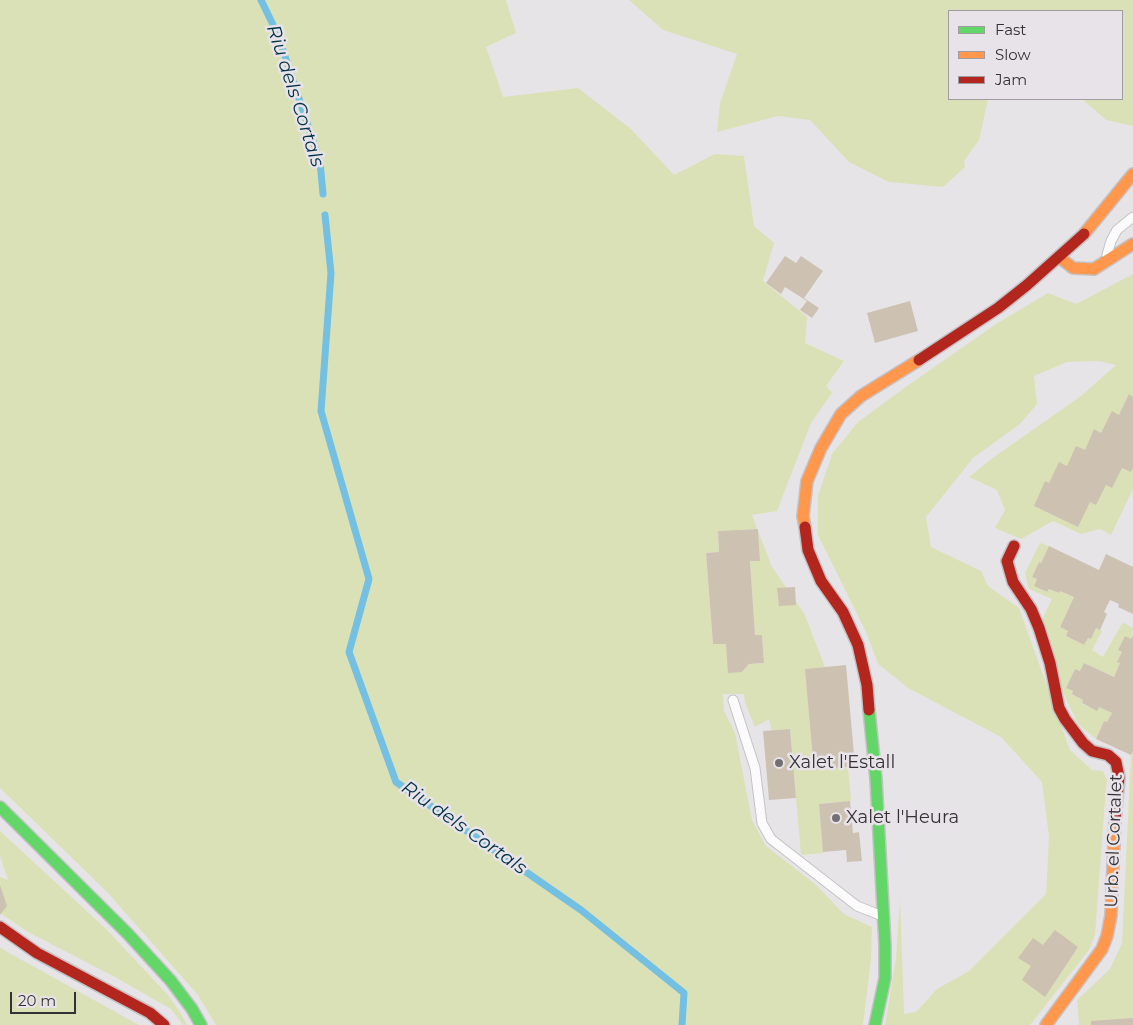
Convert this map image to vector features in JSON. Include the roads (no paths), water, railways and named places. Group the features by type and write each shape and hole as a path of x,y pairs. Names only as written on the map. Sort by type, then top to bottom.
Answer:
{"main road":[{"path":"876,1025 885,978 885,945 876,780 866,685 858,645 843,612 821,581 808,550 803,516 808,481 821,448 841,414 861,396 979,322 1027,285 1080,238 1133,174"},
{"path":"1059,257 1073,268 1094,269 1133,244"},
{"name":"Urb. el Cortalet","path":"1014,546 1007,561 1013,582 1030,609 1039,628 1050,663 1059,708 1092,752 1108,755 1116,762 1120,777 1115,820 1111,915 1108,936 1102,949 1046,1025"},
{"path":"0,807 128,934 171,981 192,1009 201,1025"},
{"path":"0,927 37,953 150,1013 164,1025"}],"lane":[{"path":"1105,262 1111,241 1117,230 1133,217"},
{"path":"733,700 755,768 762,823 771,839 857,906 883,916"}],"waterway":[{"name":"Riu dels Cortals","path":"261,0 278,35 320,162 323,194"},
{"name":"Riu dels Cortals","path":"325,215 331,273 321,411 369,579 349,652 396,782 581,910 684,993 682,1025"}],"place":[{"name":"Xalet l'Estall","path":"779,763"},
{"name":"Xalet l'Heura","path":"836,818"}]}
